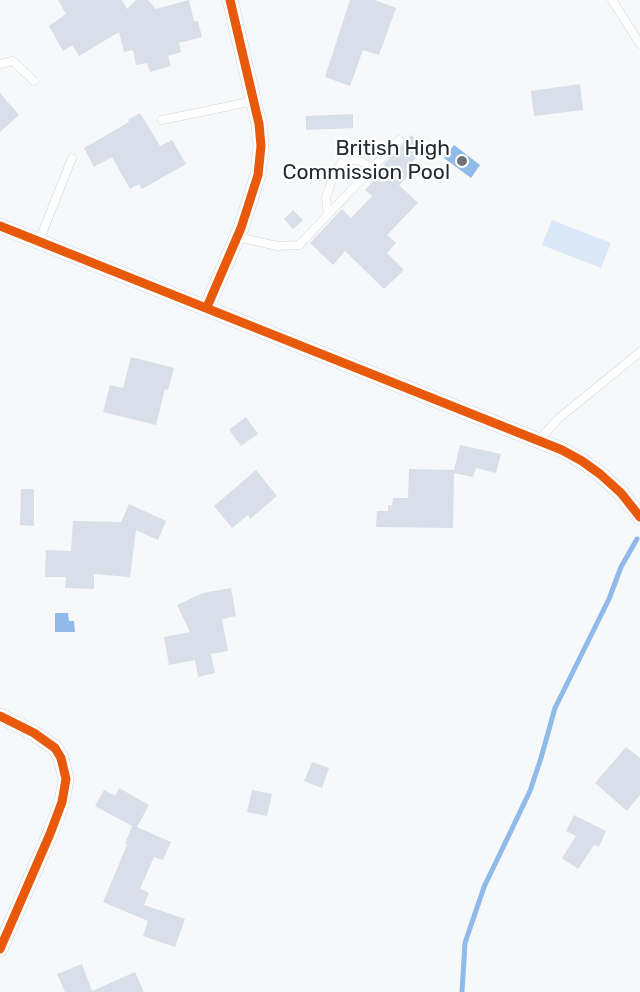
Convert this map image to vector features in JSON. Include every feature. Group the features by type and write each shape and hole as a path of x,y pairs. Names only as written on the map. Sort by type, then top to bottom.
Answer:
{"street":[{"path":"207,307 238,237 258,175 261,146 259,124 230,0"},
{"path":"0,226 539,440 582,461 600,474 621,493 640,517"},
{"path":"0,716 34,732 55,748 62,758 66,779 62,802 50,834 0,949"}],"lane":[{"path":"612,0 640,44"},
{"path":"0,64 13,61 34,81"},
{"path":"162,120 254,101"},
{"path":"238,237 277,246 299,245 399,140"},
{"path":"39,241 72,158"},
{"path":"328,215 326,197 334,174 343,161 358,160 373,168"},
{"path":"539,440 560,418 640,352"}],"shaded area":[{"path":"552,220 611,243 601,268 542,245"}],"water":[{"name":"British High Commission Pool","path":"454,145 480,165 471,178 444,158"},
{"path":"55,613 68,613 69,621 74,621 75,632 55,632"}],"building":[{"path":"58,0 122,0 127,9 136,0 148,0 156,9 189,0 194,21 198,21 202,37 179,43 181,52 168,56 171,66 150,72 147,63 136,65 133,50 124,52 119,32 79,56 72,45 63,51 49,26 66,14"},
{"path":"350,0 375,0 396,8 379,55 363,50 350,86 325,77"},
{"path":"580,84 583,110 534,116 531,91"},
{"path":"0,93 19,115 0,132"},
{"path":"140,113 160,146 172,140 186,164 142,189 139,184 130,189 112,157 94,167 84,148 129,122 128,120"},
{"path":"353,114 353,128 306,130 306,116"},
{"path":"411,135 426,147 406,169 411,173 399,185 418,203 387,235 396,243 387,253 404,270 384,289 345,251 333,265 310,243 342,209 351,218 372,196 365,190 378,176 376,173"},
{"path":"293,210 303,220 293,229 284,219"},
{"path":"131,357 174,368 168,390 165,389 156,425 103,412 110,385 123,388"},
{"path":"246,417 258,434 241,446 229,430"},
{"path":"460,445 501,454 496,473 476,468 473,477 454,473 453,528 376,527 377,511 388,511 388,505 392,506 393,498 408,498 409,469 454,470"},
{"path":"256,470 277,496 250,519 248,515 232,528 214,506"},
{"path":"21,489 34,489 34,526 20,525"},
{"path":"129,504 166,521 158,540 136,530 130,577 94,574 94,589 65,588 66,577 45,577 46,550 71,551 73,521 121,522"},
{"path":"231,588 236,616 222,619 228,651 211,654 215,673 198,677 195,660 169,665 164,637 190,632 177,605 203,593"},
{"path":"626,747 640,758 640,795 627,811 595,783"},
{"path":"312,762 329,768 322,788 304,781"},
{"path":"119,788 149,805 137,827 171,842 163,860 154,857 140,889 149,893 144,905 185,919 175,947 143,936 148,921 103,902 127,845 125,844 132,826 95,806 104,790 115,796"},
{"path":"252,790 272,794 267,816 247,812"},
{"path":"574,815 606,831 599,847 594,845 578,869 562,858 576,836 566,831"},
{"path":"82,964 92,991 135,972 144,992 65,992 57,974"}],"waterway":[{"path":"462,992 465,943 484,887 530,791 555,708 609,599 621,567 637,539"}],"cycle path":[{"path":"207,307 241,228 258,175 261,146 259,124 230,0"},
{"path":"0,226 562,450 600,474 621,493 640,517"},
{"path":"0,716 34,733 55,748 61,758 66,779 62,802 50,834 0,949"}],"place":[{"name":"British High Commission Pool","path":"462,161"}]}
